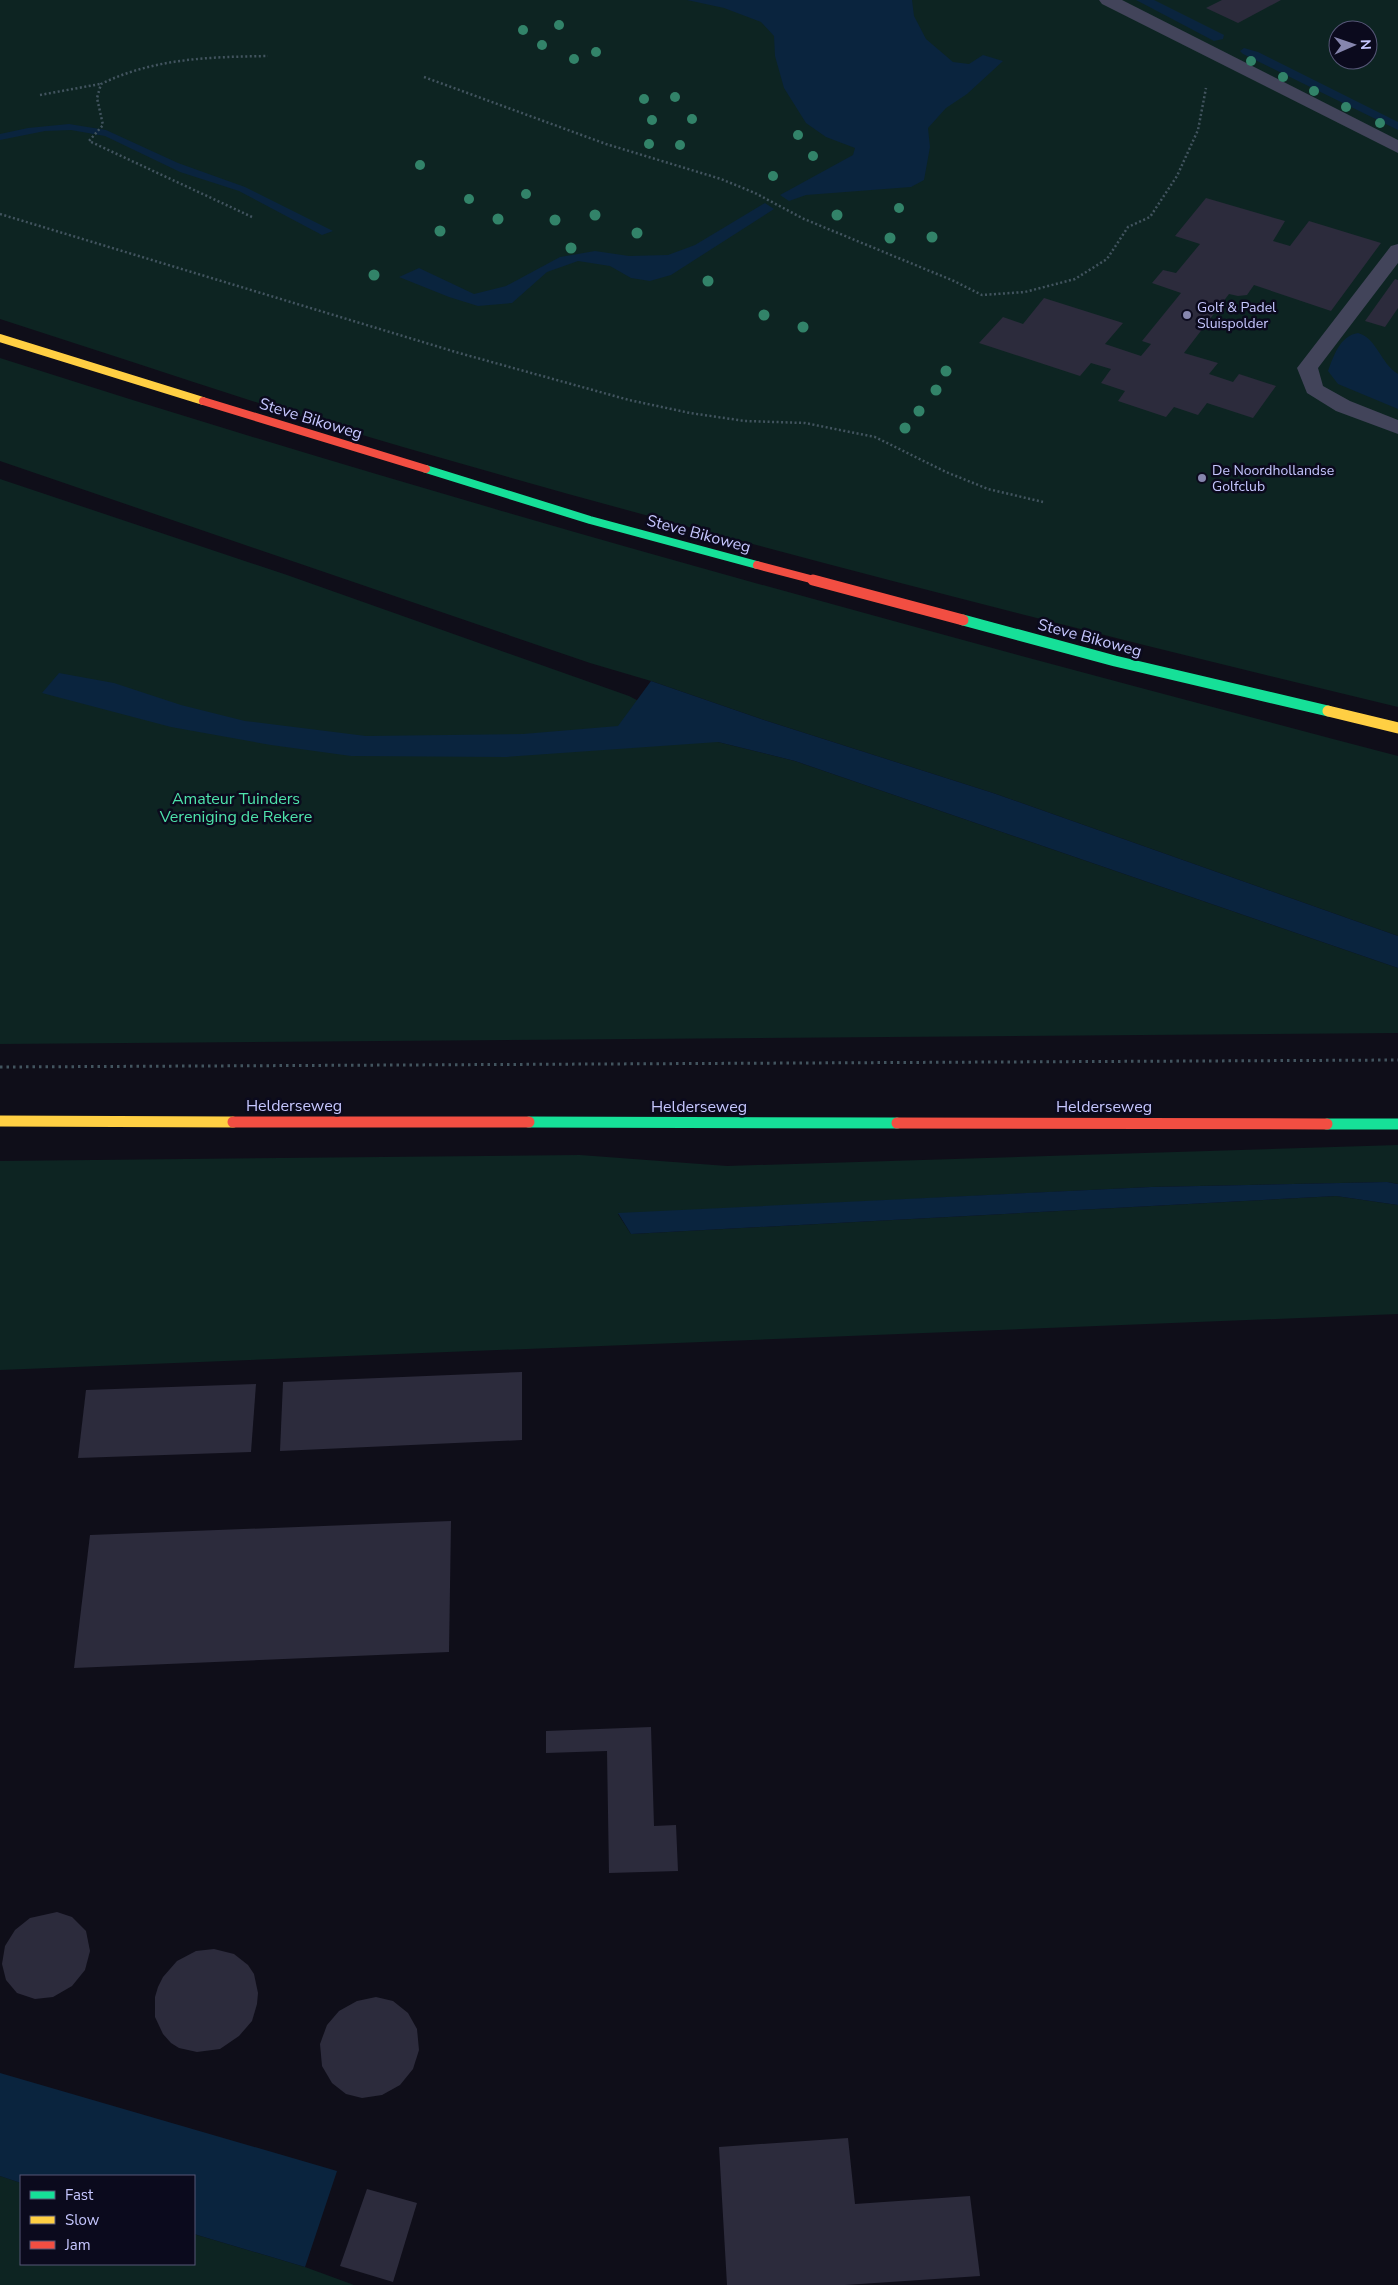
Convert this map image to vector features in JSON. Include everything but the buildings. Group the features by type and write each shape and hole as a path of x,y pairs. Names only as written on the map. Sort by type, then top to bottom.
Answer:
{"main road":[{"name":"Steve Bikoweg","path":"0,338 590,520 1115,661 1398,728"},
{"name":"Helderseweg","path":"0,1121 1398,1124"}],"lane":[{"path":"1108,0 1398,147"},
{"path":"1398,250 1307,368 1314,389 1343,406 1398,427"}],"path":[{"path":"424,77 606,144 687,167 730,183 755,193 804,219 954,281 982,295 1025,292 1075,279 1107,259 1128,227 1150,217 1177,176 1198,130 1212,53"},
{"path":"40,94 101,84 119,74 159,62 227,56 268,56"},
{"path":"101,84 97,98 103,125 89,141 252,216"},
{"path":"0,214 459,353 629,400 690,413 745,420 805,423 875,437 946,472 988,489 1043,502"},
{"path":"0,1067 1398,1060"}],"green space":[{"path":"0,0 1398,0 1398,707 1148,646 775,550 403,447 0,319"},
{"path":"0,358 173,413 521,517 1047,663 1398,756 1398,936 993,793 764,720 651,681 590,663 0,461"},
{"name":"Amateur Tuinders Vereniging de Rekere","path":"0,479 287,575 629,696 718,742 795,761 1398,968 1398,1033 0,1044"},
{"path":"1398,1145 1398,1184 1387,1182 1151,1187 618,1214 631,1234 1336,1196 1398,1205 1398,1314 0,1370 0,1161 580,1155 727,1166"},
{"path":"0,2176 20,2183 20,2265 195,2265 195,2234 305,2267 354,2285 0,2285"}],"water":[{"path":"687,0 912,0 914,16 926,39 953,62 969,64 983,55 1003,61 967,94 946,108 928,128 930,147 924,180 911,187 806,195 789,201 780,195 853,155 855,148 826,137 806,123 784,88 775,56 774,36 761,22 724,8"},
{"path":"1136,0 1154,0 1224,35 1223,39 1214,41"},
{"path":"1244,48 1258,52 1398,122 1398,130 1243,54 1240,51"},
{"path":"69,124 106,130 178,163 245,187 333,231 322,235 239,191 180,172 105,136 71,130 45,131 0,140 0,134 28,128"},
{"path":"765,203 774,209 671,275 650,281 631,278 610,266 578,261 547,272 512,303 478,306 449,297 399,277 419,268 474,294 506,286 560,257 595,251 629,256 668,255 695,245"},
{"path":"1358,333 1370,340 1387,364 1398,374 1398,409 1338,384 1328,371 1338,347 1347,338"},
{"path":"59,673 114,683 181,705 245,721 366,736 523,734 618,726 651,681 764,720 993,793 1398,936 1398,968 795,761 718,742 506,757 351,756 271,745 171,727 42,693"},
{"path":"1387,1182 1398,1184 1398,1205 1336,1196 631,1234 618,1213 1151,1187"},
{"path":"0,2073 337,2171 305,2267 195,2234 195,2175 20,2175 20,2183 0,2176"}],"traffic: fast":[{"path":"426,469 590,520 757,565"},
{"path":"963,620 1115,661 1328,711"},
{"path":"529,1122 897,1123"},
{"path":"1327,1124 1398,1124"}],"traffic: slow":[{"path":"0,338 203,401"},
{"path":"1328,711 1398,728"},
{"path":"0,1121 233,1122"}],"traffic: jam":[{"path":"203,401 426,469"},
{"path":"757,565 963,620"},
{"path":"233,1122 529,1122"},
{"path":"897,1123 1327,1124"}],"place":[{"name":"Golf & Padel Sluispolder","path":"1187,315"},
{"name":"De Noordhollandse Golfclub","path":"1202,478"}]}
